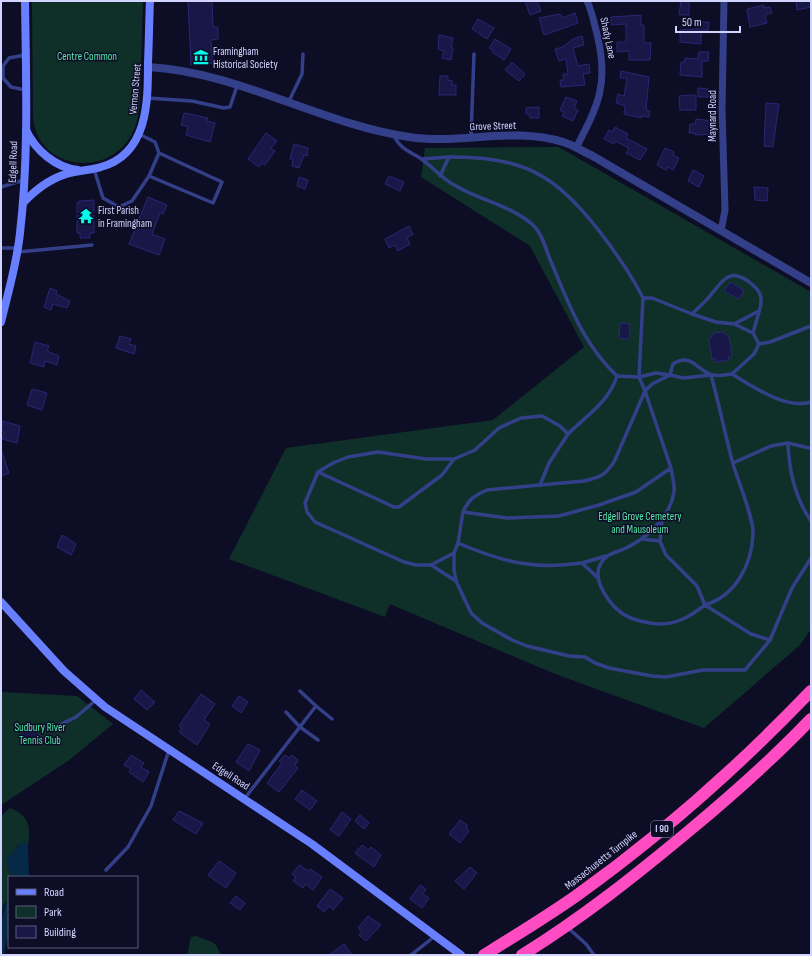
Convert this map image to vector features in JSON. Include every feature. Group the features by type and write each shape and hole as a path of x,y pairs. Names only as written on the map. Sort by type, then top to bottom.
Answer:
{"highway":[{"name":"Massachusetts Turnpike","path":"484,955 576,896 660,830 743,758 811,691"},
{"name":"I 90","path":"522,955 618,890 756,773 811,719"}],"main road":[{"name":"Edgell Road","path":"1,322 17,250 23,203 26,90 25,1"},
{"name":"Vernon Street","path":"23,203 34,192 49,181 66,174 94,169 118,160 131,148 139,134 147,98 150,1"},
{"name":"Vernon Street","path":"25,128 38,148 50,159 66,167 85,170"},
{"name":"Edgell Road","path":"1,602 46,654 96,700 312,844 462,955"}],"street":[{"name":"Shady Lane","path":"576,148 596,109 603,76 601,53 587,1"},
{"name":"Maynard Road","path":"721,230 725,210 722,109 724,1"},
{"name":"Grove Street","path":"148,68 184,72 237,86 356,125 394,135 433,139 533,137 555,140 576,148 811,283"}],"lane":[{"path":"288,102 302,74 303,54"},
{"path":"471,138 474,54"},
{"path":"25,55 9,58 3,66 3,78 11,87 26,90"},
{"path":"147,98 192,100 224,108 230,106 237,86"},
{"path":"94,169 103,198 119,208 132,201 149,176 159,153 156,142 139,134"},
{"path":"394,135 398,144 422,159 440,176 456,187 503,207 527,220 535,227 542,236 547,255 580,327 603,362 617,376 639,377 656,373 683,378 732,374 753,388 768,395 785,401 811,406"},
{"path":"149,176 213,203 222,182 159,153"},
{"path":"422,159 449,157 484,158 498,160 526,168 557,185 591,220 617,254 632,276 643,298 639,377 671,468 674,491 662,520 660,541 669,559 697,586 705,605 751,634 770,640"},
{"path":"440,176 449,157"},
{"path":"1,187 24,180"},
{"path":"1,248 17,250 92,245"},
{"path":"692,314 725,277 736,275 745,278 756,287 761,295 762,303 753,333"},
{"path":"643,298 652,298 716,322 734,324 753,333 759,344"},
{"path":"734,324 759,311"},
{"path":"759,344 770,342 811,326"},
{"path":"732,374 754,354 759,344"},
{"path":"582,563 598,578 603,590 613,605 623,614 654,624 677,621 691,616 705,605 724,596 736,584 746,567 754,533 733,463 711,375 692,361 682,360 673,364 670,375 652,384 644,391 623,444 607,472 600,478 584,481 487,490 477,494 469,501 464,512 458,543 454,553 454,570 456,581 471,613 482,623 512,640 556,653 585,658 609,668 666,677 703,670 745,670 770,640 792,588 811,558"},
{"path":"540,485 549,463 568,434 605,401 614,387 617,376"},
{"path":"805,404 811,402"},
{"path":"454,553 431,565 416,565 404,562 311,519 307,512 305,503 318,472 333,463 363,454 378,452 426,460 454,459 469,454 499,428 521,418 542,416 560,426 568,434"},
{"path":"733,463 771,446 788,443 810,448"},
{"path":"788,443 794,487 811,521"},
{"path":"318,472 394,507 399,507 404,506 442,475 454,459"},
{"path":"464,512 507,518 531,518 571,513 636,492 671,468"},
{"path":"458,543 493,557 511,562 545,567 582,563 607,555 642,539 662,520"},
{"path":"642,539 660,541"},
{"path":"598,578 600,565 607,555"},
{"path":"431,565 456,581"},
{"path":"300,691 332,719"},
{"path":"51,729 76,717 96,700"},
{"path":"244,798 316,706"},
{"path":"286,712 300,727 318,740"},
{"path":"106,870 128,847 151,806 169,750"},
{"path":"566,926 586,944 594,955"},
{"path":"410,955 436,936"}],"green space":[{"name":"Centre Common","path":"32,1 143,1 139,110 132,134 121,148 107,158 91,162 75,162 60,158 47,149 38,135 33,118"},
{"name":"Edgell Grove Cemetery and Mausoleum","path":"558,147 811,292 811,629 800,645 704,728 555,674 390,604 385,617 229,559 286,448 493,420 584,347 530,246 421,177 425,148"},
{"name":"Sudbury River Tennis Club","path":"1,692 77,696 113,724 68,761 1,805"},
{"path":"10,808 21,814 25,818 29,827 29,839 28,846 25,842 18,845 16,850 8,859 8,866 13,876 8,876 8,900 4,904 1,918 1,816"},
{"path":"196,936 216,945 220,953 219,955 187,955 191,937"}],"water":[{"path":"22,842 25,842 28,846 29,876 13,876 10,872 7,861 8,857"},
{"path":"8,901 8,938 4,955 1,955 1,933 6,904"}],"building":[{"path":"188,1 212,1 213,27 218,27 218,39 211,40 213,63 191,65"},
{"path":"525,1 537,1 541,11 530,15"},
{"path":"681,1 689,1 689,15 679,15"},
{"path":"796,1 811,1 811,7 797,10"},
{"path":"764,5 764,8 770,7 772,13 765,15 767,23 750,27 747,9"},
{"path":"575,13 578,23 544,35 539,18 560,14 562,18"},
{"path":"641,15 641,25 644,25 644,43 651,43 650,60 629,60 629,51 617,52 617,42 626,42 626,24 611,25 611,17"},
{"path":"478,19 494,28 487,39 472,29"},
{"path":"698,22 709,22 708,31 701,31 701,44 680,42 680,30 698,29"},
{"path":"439,35 453,38 451,60 442,58 444,51 438,49"},
{"path":"582,36 584,45 573,48 578,66 589,64 590,73 583,74 585,85 561,87 560,80 564,80 563,74 568,74 566,59 559,61 555,49 563,47 573,39"},
{"path":"495,39 511,49 504,60 492,52 493,50 489,48"},
{"path":"699,52 709,52 708,61 702,61 702,77 680,75 681,62 685,62 685,58 698,59"},
{"path":"512,62 525,74 519,81 505,70"},
{"path":"621,71 649,77 646,110 650,111 649,117 641,116 641,118 624,114 625,106 616,103 618,94 624,96 627,78 620,78"},
{"path":"440,76 448,76 448,81 452,80 452,85 456,85 456,95 439,95"},
{"path":"698,88 708,89 708,97 698,97"},
{"path":"696,95 696,110 680,110 679,96"},
{"path":"566,97 577,101 574,108 578,110 573,121 562,116 564,112 560,110"},
{"path":"766,103 779,104 773,147 764,146"},
{"path":"539,107 539,118 530,118 529,114 526,114 526,108"},
{"path":"184,113 208,118 207,121 215,123 210,142 186,135 188,127 181,125"},
{"path":"696,119 713,121 712,134 695,135 695,133 689,133 690,124 695,124"},
{"path":"615,127 628,134 626,138 647,149 640,160 626,153 629,148 615,141 614,144 604,139 609,130 612,132"},
{"path":"266,133 277,141 271,148 275,151 265,165 262,163 259,167 248,159"},
{"path":"294,144 308,148 307,156 304,155 299,168 292,166 293,159 290,159"},
{"path":"665,148 674,152 673,155 679,158 673,170 668,167 666,170 657,165"},
{"path":"693,170 704,176 699,187 688,181"},
{"path":"389,176 404,182 400,191 385,184"},
{"path":"299,177 308,180 305,189 297,186"},
{"path":"754,187 768,188 767,201 755,200"},
{"path":"148,197 167,205 163,214 160,213 152,234 165,239 159,255 129,244"},
{"name":"First Parish in Framingham","path":"94,200 94,233 90,233 90,238 80,238 80,233 77,233 77,203 79,203 79,201"},
{"path":"409,226 413,234 407,238 410,244 398,251 395,245 389,248 385,239"},
{"path":"730,282 744,290 739,299 724,291"},
{"path":"50,288 57,291 56,294 70,301 67,308 53,304 51,310 44,307"},
{"path":"620,323 630,324 629,339 619,338"},
{"path":"723,332 729,337 732,356 728,357 729,360 716,362 716,358 712,359 709,340 714,333"},
{"path":"120,336 131,339 129,344 136,346 134,354 116,348"},
{"path":"35,342 49,346 47,351 59,356 57,365 45,361 44,367 30,363"},
{"path":"32,389 47,393 42,410 27,405"},
{"path":"3,421 20,426 17,443 2,439 4,432 1,431"},
{"path":"2,452 9,473 1,476 1,453"},
{"path":"62,535 76,544 71,555 57,547"},
{"path":"141,690 155,702 147,710 134,699"},
{"path":"201,694 215,704 204,720 210,724 197,745 179,732 182,728 179,726"},
{"path":"239,696 248,702 241,713 232,706"},
{"path":"35,726 41,737 27,744 22,732"},
{"path":"248,744 260,750 249,771 236,762"},
{"path":"131,755 144,763 141,767 149,772 143,782 129,772 131,769 124,765"},
{"path":"285,755 290,758 292,755 298,760 295,765 298,768 279,792 267,783 282,763 279,761"},
{"path":"302,790 317,801 310,810 295,799"},
{"path":"179,811 203,823 196,834 173,820"},
{"path":"342,812 351,819 339,836 330,830"},
{"path":"360,815 369,823 364,829 355,821"},
{"path":"460,820 468,826 466,828 469,831 460,843 449,834"},
{"path":"362,845 368,850 371,847 381,855 374,867 355,853"},
{"path":"219,861 236,873 226,888 208,875"},
{"path":"299,865 308,871 310,869 322,877 313,890 306,884 303,888 293,881 296,877 292,874"},
{"path":"470,867 477,873 464,889 455,881"},
{"path":"420,885 426,889 423,894 429,898 422,908 410,899"},
{"path":"330,889 343,898 333,910 329,906 324,912 317,906"},
{"path":"236,896 245,903 240,910 230,903"},
{"path":"368,916 381,925 366,941 359,935 362,931 358,928"},
{"path":"344,944 352,955 329,955"}],"place":[{"name":"Framingham Historical Society","path":"201,57"},
{"name":"First Parish in Framingham","path":"86,216"}]}
